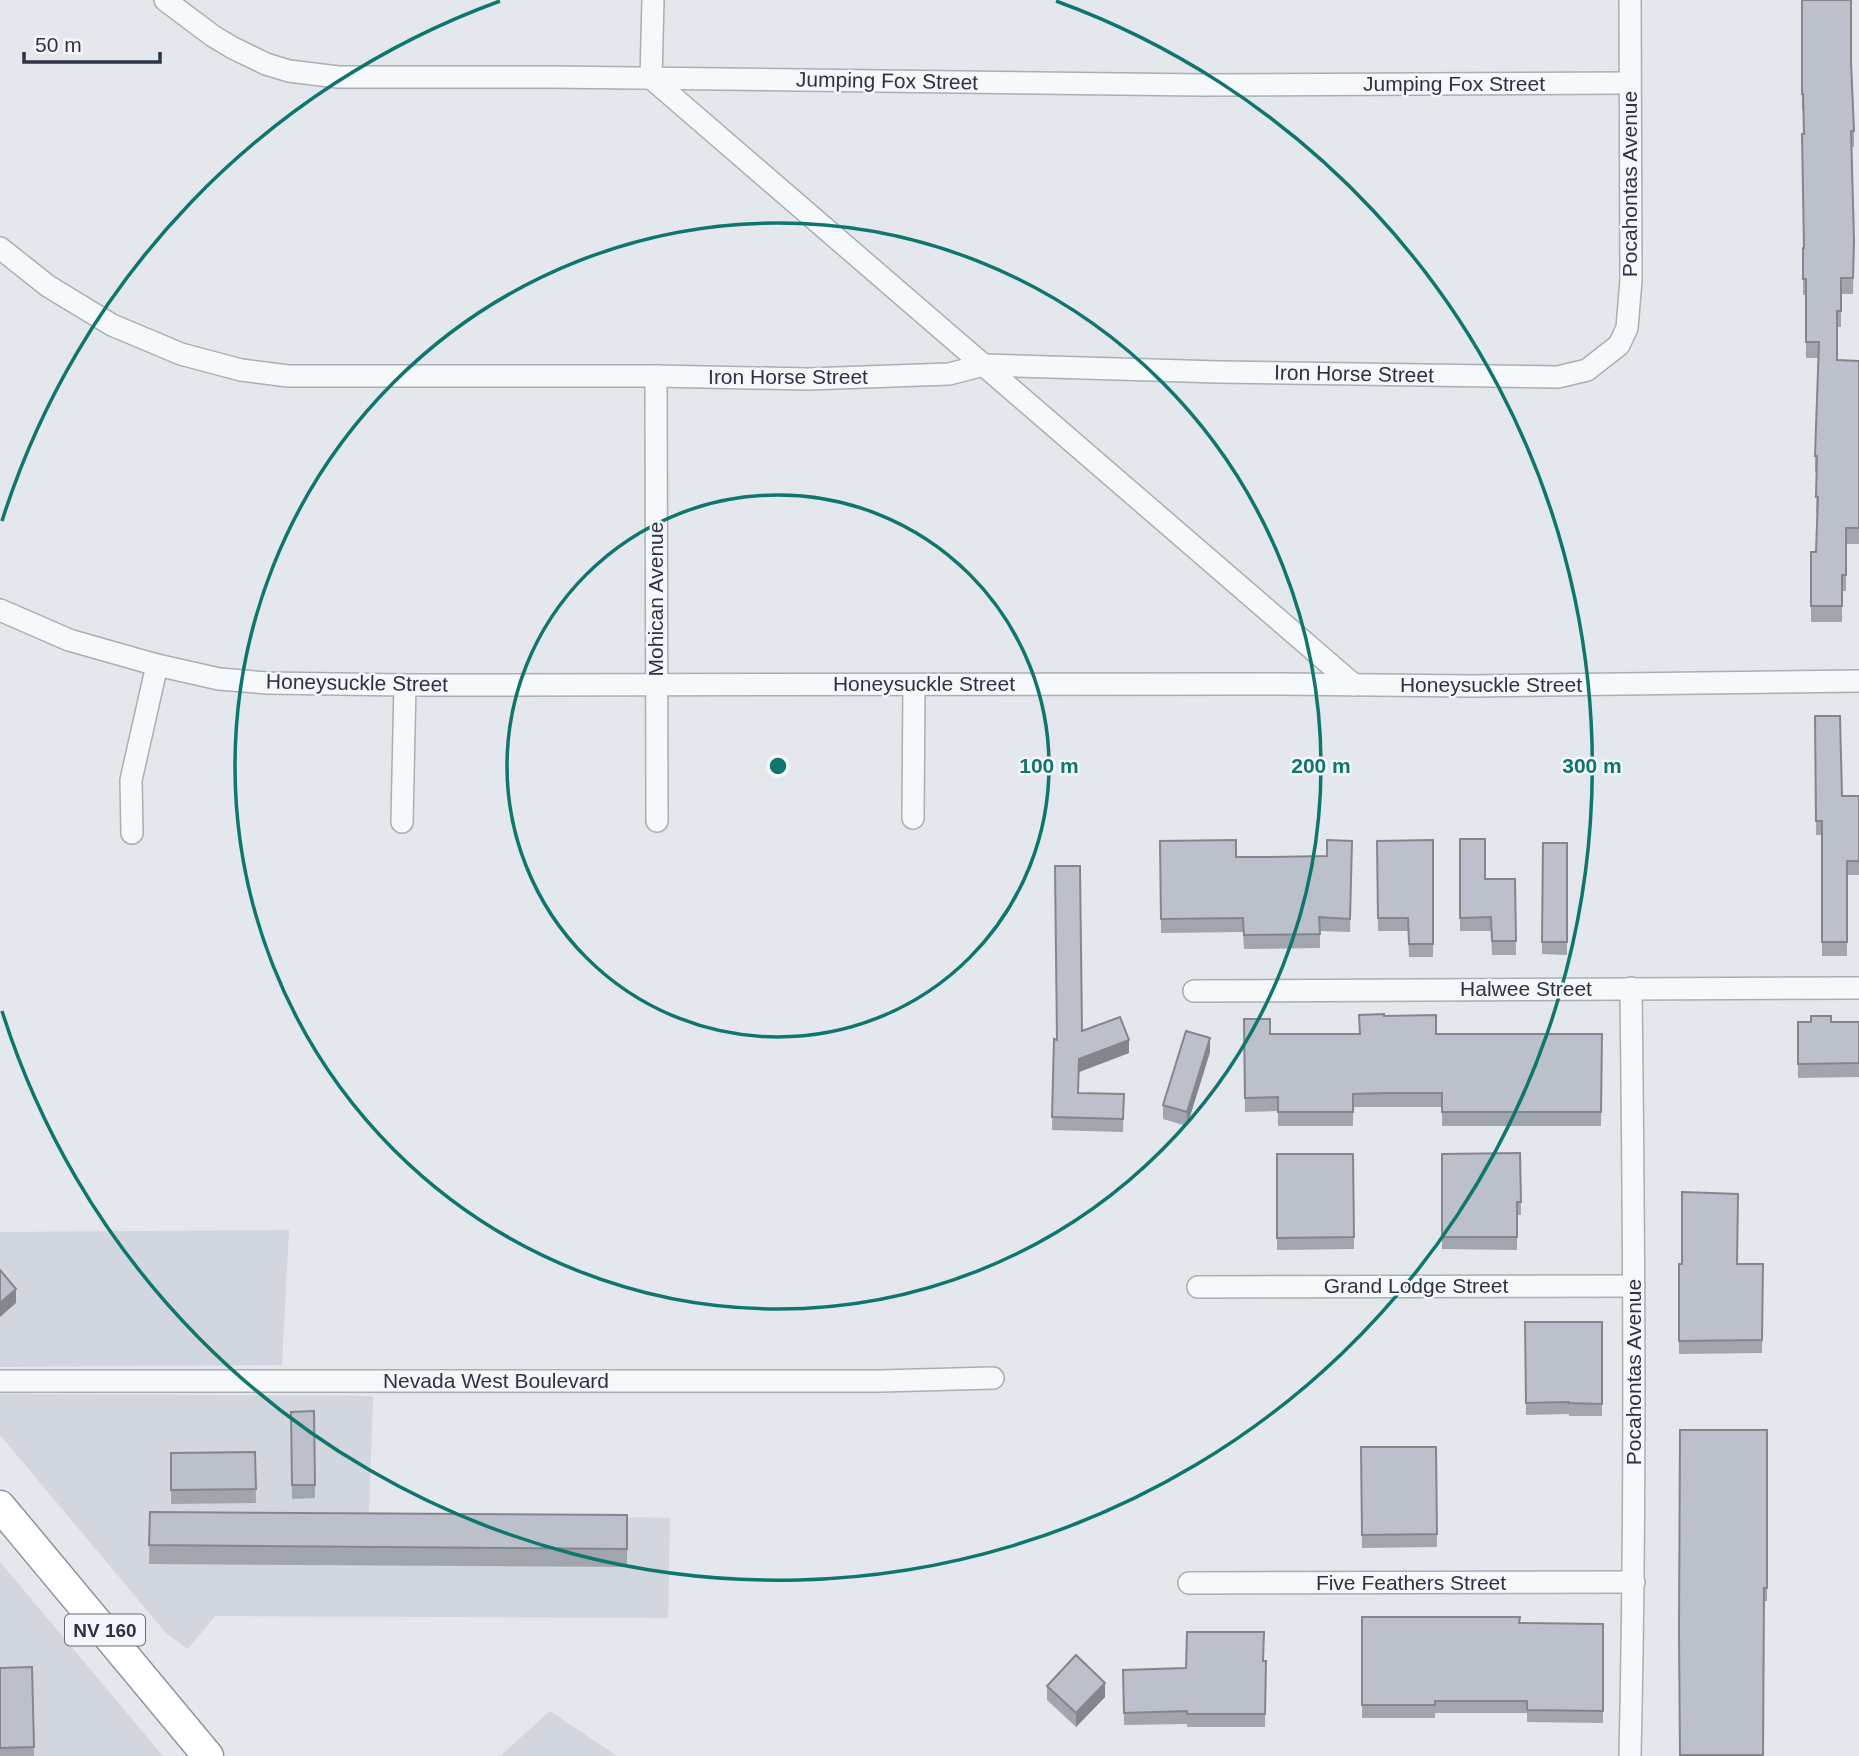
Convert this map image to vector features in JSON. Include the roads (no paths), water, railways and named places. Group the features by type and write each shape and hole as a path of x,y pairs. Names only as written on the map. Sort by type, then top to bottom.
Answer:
{"highway":[{"name":"NV 160","path":"0,1506 208,1756"}],"street":[{"name":"Jumping Fox Street","path":"165,0 213,36 266,64 289,71 338,77 1202,85 1629,83"},
{"path":"653,0 651,78 1354,685"},
{"name":"Pocahontas Avenue","path":"1603,358 1619,345 1627,328 1631,280 1630,0"},
{"name":"Iron Horse Street","path":"0,248 48,286 112,325 181,354 241,370 288,376 656,376 808,379 949,374 984,365 1558,377 1587,370 1603,358"},
{"name":"Mohican Avenue","path":"656,376 657,821"},
{"name":"Honeysuckle Street","path":"0,610 69,640 157,665 219,679 267,683 1472,686 1859,681"},
{"path":"132,833 131,780 157,665"},
{"path":"402,822 405,685"},
{"path":"913,818 914,685"},
{"name":"Pocahontas Avenue","path":"1630,1756 1634,1582 1631,988"},
{"name":"Halwee Street","path":"1194,990 1859,988"},
{"name":"Grand Lodge Street","path":"1198,1287 1634,1286"},
{"name":"Nevada West Boulevard","path":"0,1381 881,1381 993,1378"},
{"name":"Five Feathers Street","path":"1189,1583 1634,1582"}]}
